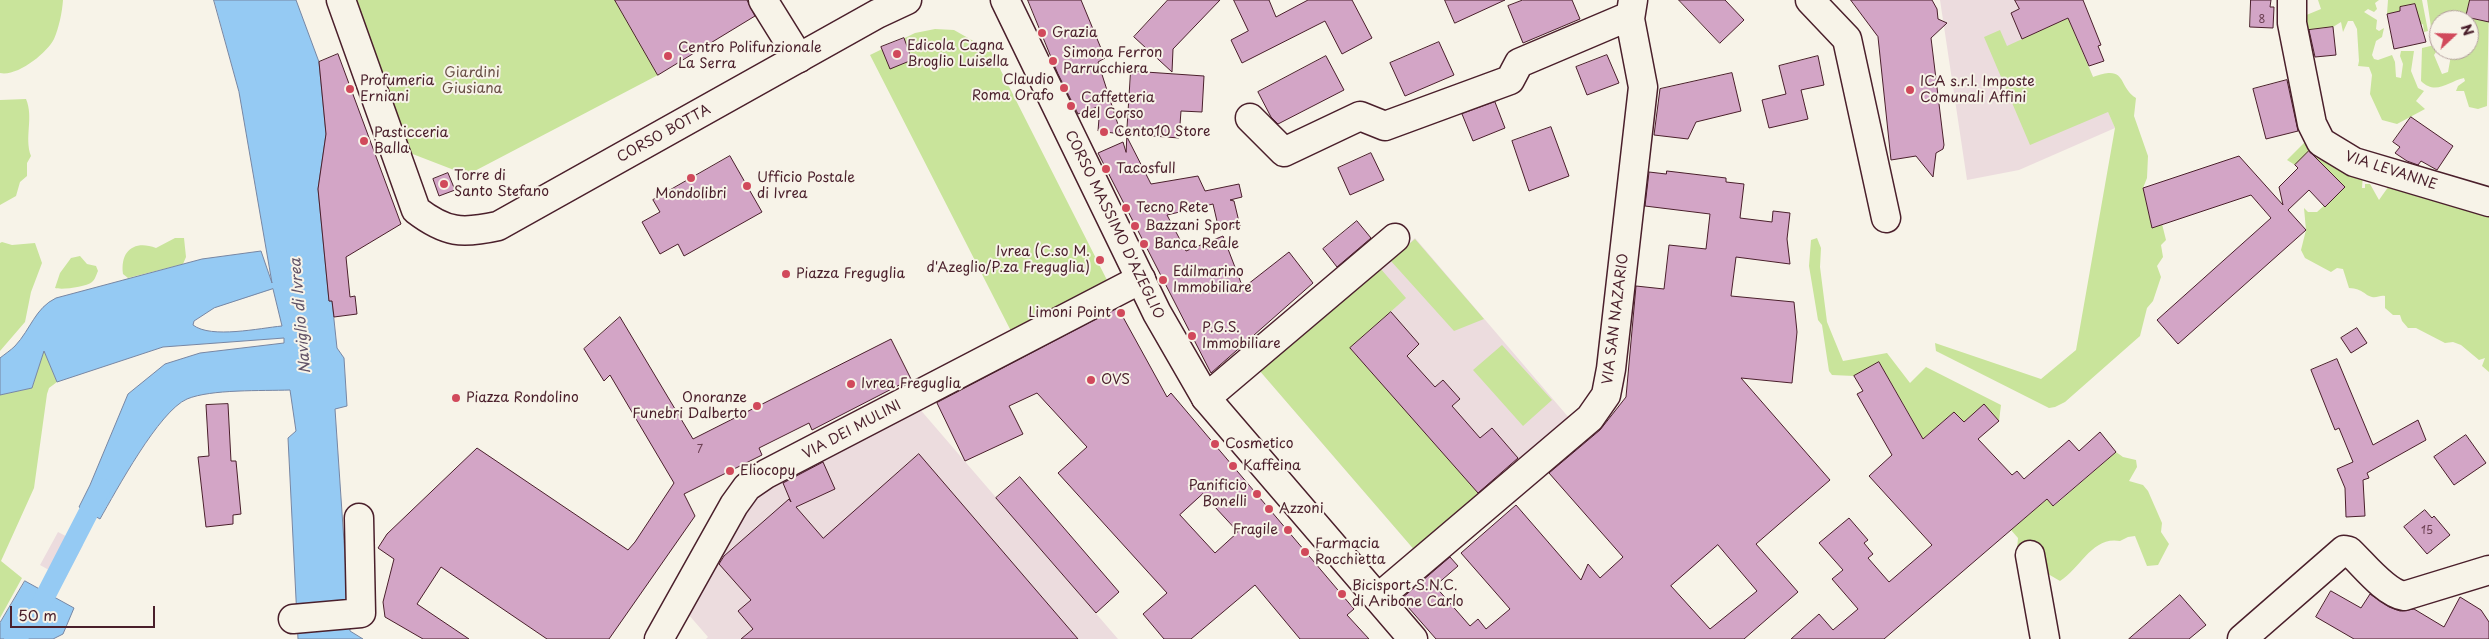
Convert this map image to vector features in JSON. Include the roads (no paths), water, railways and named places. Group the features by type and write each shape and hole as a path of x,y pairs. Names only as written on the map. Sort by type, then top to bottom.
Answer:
{"street":[{"name":"CORSO BOTTA","path":"341,0 416,210 435,224 456,230 478,230 498,226 878,14 907,0"},
{"path":"763,0 799,58"},
{"name":"CORSO MASSIMO D'AZEGLIO","path":"985,0 1028,50"},
{"name":"CORSO MASSIMO D'AZEGLIO","path":"1005,0 1141,280 1184,363 1206,398 1413,639"},
{"path":"1810,0 1847,39 1886,218"},
{"name":"VIA LEVANNE","path":"2292,0 2292,23 2312,124 2321,142 2354,162 2489,202"},
{"name":"VIA SAN NAZARIO","path":"1250,118 1284,152 1360,116 1385,126 1510,80 1519,63 1625,9 1643,87 1611,369 1606,395 1590,418 1378,598"},
{"path":"1206,398 1396,238"},
{"name":"VIA DEI MULINI","path":"658,639 734,505 747,487 766,474 1141,280"},
{"path":"293,619 361,613 359,518"},
{"path":"2242,639 2344,550 2349,551 2374,576 2396,594 2404,596 2489,570"},
{"path":"2030,555 2044,639"}],"water":[{"name":"Naviglio di Ivrea","path":"214,0 296,0 319,62 326,134 318,189 329,301 332,301 337,348 344,358 347,406 335,409 350,631 363,639 298,639 288,438 296,431 290,390 223,392 187,399 176,406 151,435 100,519 79,507 128,394 165,364 200,353 284,343 284,338 163,347 57,382 44,351 32,388 0,395 0,358 15,346 43,307 56,298 202,259 261,251 272,283 239,92","holes":["273,289 282,326 223,332 201,329 193,325 194,321 214,308"]},
{"path":"25,581 74,608 63,634 53,639 0,639 0,623"}],"waterway":[{"path":"14,639 33,620 101,488"}],"place":[{"name":"Grazia","path":"1042,33"},
{"name":"Edicola Cagna Broglio Luisella","path":"897,54"},
{"name":"Centro Polifunzionale La Serra","path":"668,56"},
{"name":"Simona Ferron Parrucchiera","path":"1053,61"},
{"name":"Claudio Roma Orafo","path":"1064,88"},
{"name":"Profumeria Erniani","path":"350,89"},
{"name":"ICA s.r.l. Imposte Comunali Affini","path":"1910,90"},
{"name":"Caffetteria del Corso","path":"1071,106"},
{"name":"Cento10 Store","path":"1104,132"},
{"name":"Pasticceria Balla","path":"364,141"},
{"name":"Tacosfull","path":"1106,169"},
{"name":"Mondolibri","path":"691,178"},
{"name":"Torre di Santo Stefano","path":"444,184"},
{"name":"Ufficio Postale di Ivrea","path":"747,186"},
{"name":"Tecno Rete","path":"1126,208"},
{"name":"Bazzani Sport","path":"1135,226"},
{"name":"Banca Reale","path":"1144,244"},
{"name":"Ivrea (C.so M. d'Azeglio/P.za Freguglia)","path":"1100,260"},
{"name":"Piazza Freguglia","path":"786,274"},
{"name":"Edilmarino Immobiliare","path":"1163,280"},
{"name":"Limoni Point","path":"1121,313"},
{"name":"P.G.S. Immobiliare","path":"1192,336"},
{"name":"OVS","path":"1091,380"},
{"name":"Ivrea Freguglia","path":"851,384"},
{"name":"Piazza Rondolino","path":"456,398"},
{"name":"Onoranze Funebri Dalberto","path":"757,406"},
{"name":"Cosmetico","path":"1215,444"},
{"name":"Kaffeina","path":"1233,466"},
{"name":"Eliocopy","path":"730,471"},
{"name":"Panificio Bonelli","path":"1257,494"},
{"name":"Azzoni","path":"1269,509"},
{"name":"Fragile","path":"1288,530"},
{"name":"Farmacia Rocchietta","path":"1305,552"},
{"name":"Bicisport S.N.C. di Aribone Carlo","path":"1342,594"}],"park label":[{"name":"Giardini Giusiana","path":"472,82"}]}
